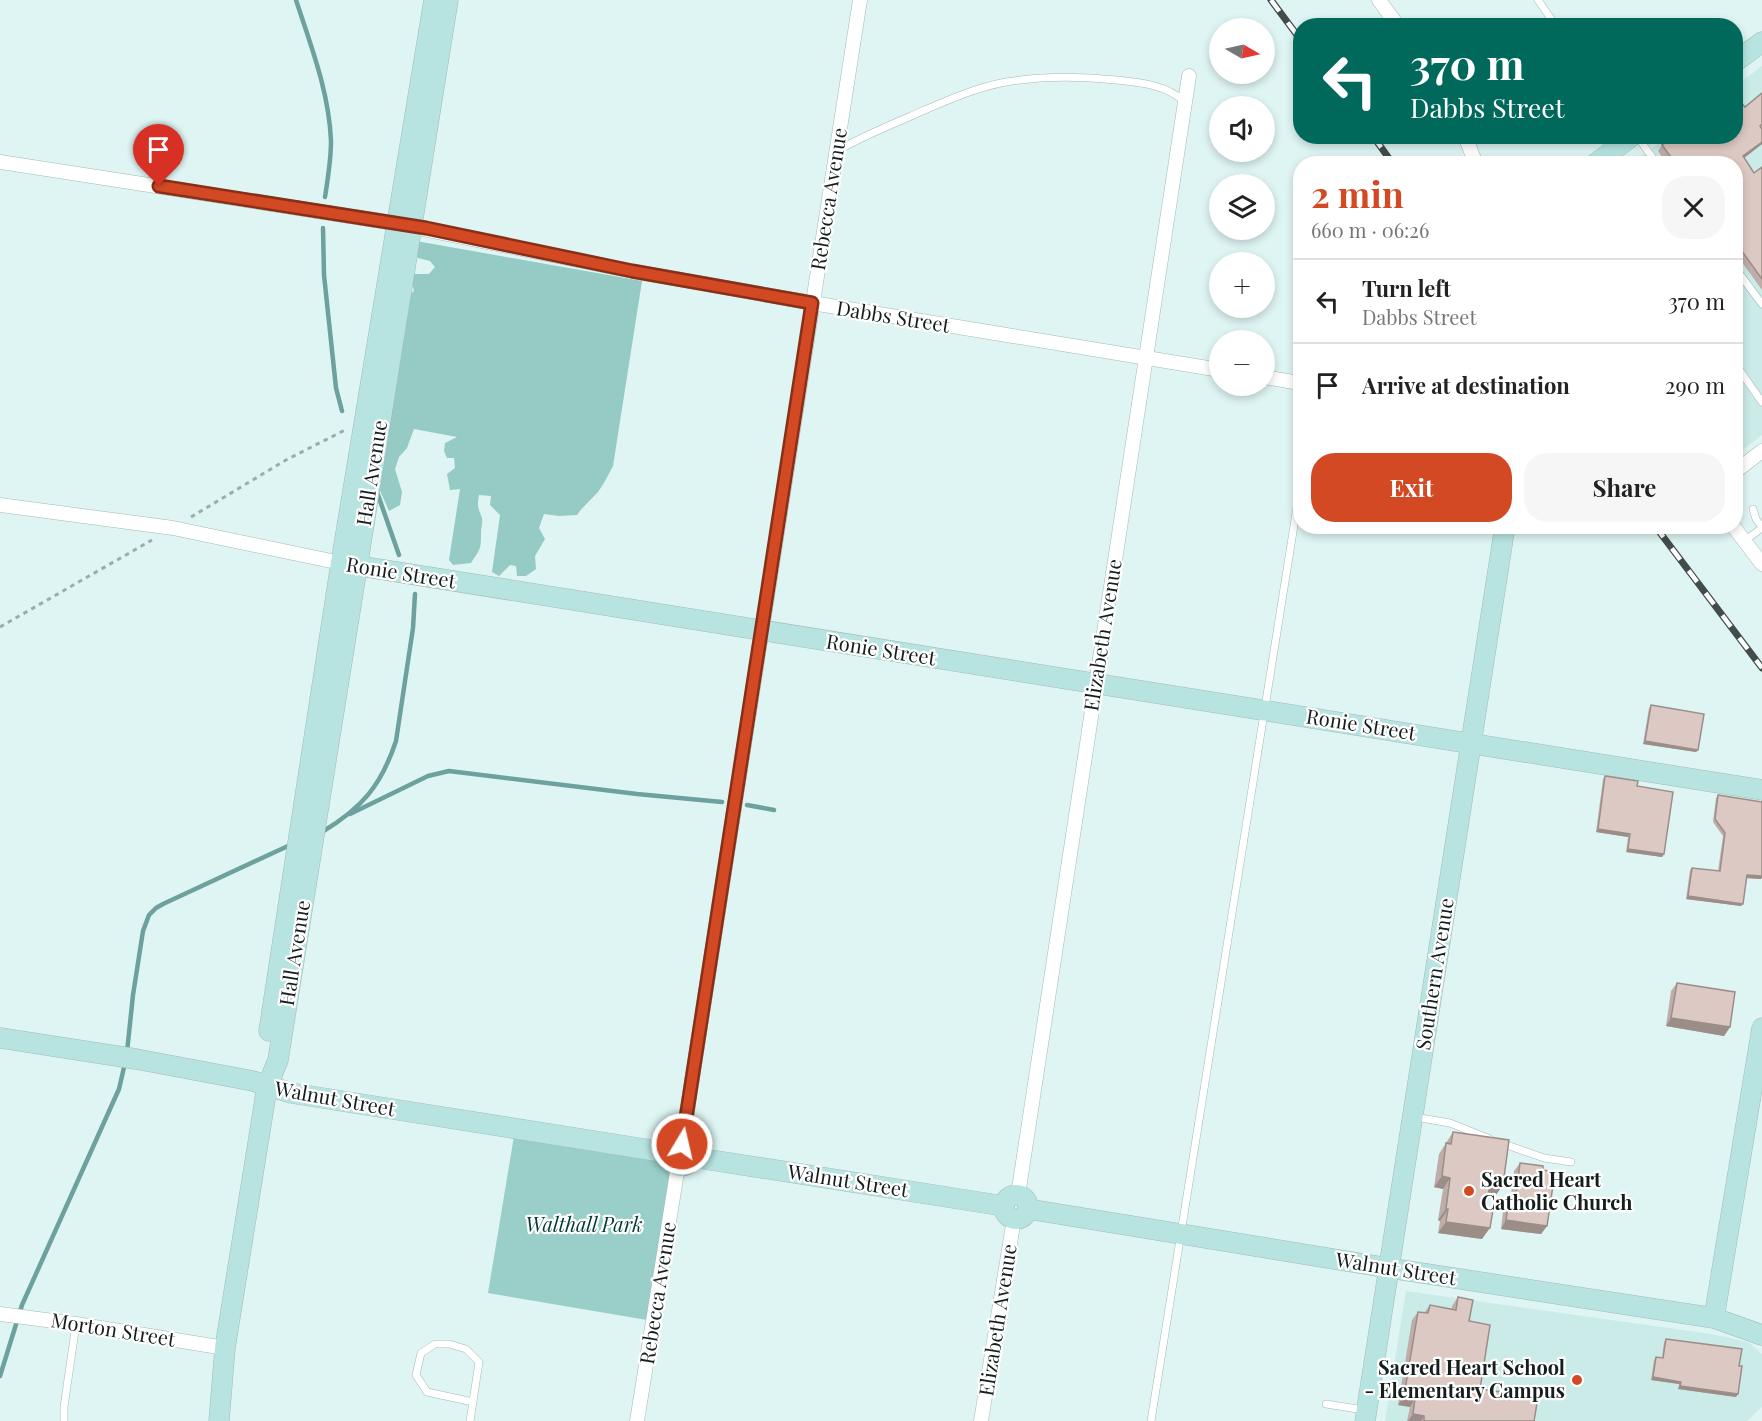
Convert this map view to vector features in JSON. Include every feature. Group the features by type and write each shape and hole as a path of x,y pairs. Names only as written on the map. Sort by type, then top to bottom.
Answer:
{"street":[{"name":"Hall Avenue","path":"219,1421 225,1348 267,1087 265,1058 404,225 434,0"},
{"name":"Hall Avenue","path":"404,225 448,0"},
{"name":"Rebecca Avenue","path":"637,1421 681,1155 860,0"},
{"path":"1379,0 1392,18"},
{"path":"1743,56 1762,42"},
{"name":"Elizabeth Avenue","path":"981,1421 1016,1207 1189,76"},
{"path":"1606,156 1621,144"},
{"name":"Dabbs Street","path":"0,162 404,225 632,271 1209,368"},
{"path":"1275,379 1293,382"},
{"path":"1743,466 1762,451"},
{"name":"Ronie Street","path":"0,505 173,528 349,565 1762,790"},
{"name":"Southern Avenue","path":"1365,1416 1504,534"},
{"path":"1739,534 1762,564"},
{"path":"1714,1318 1762,1028"},
{"name":"Walnut Street","path":"0,1038 136,1059 253,1082 291,1093 515,1130 1714,1318 1761,1336"},
{"name":"Morton Street","path":"4,1314 225,1348"}],"lane":[{"path":"1538,0 1550,18"},
{"path":"837,151 858,139 949,100 1004,82 1070,77 1112,80 1154,85 1170,91 1185,102"},
{"path":"1743,278 1762,304"},
{"path":"1743,375 1762,402"},
{"path":"1744,541 1762,528 1753,509"},
{"path":"1151,1421 1293,532"},
{"path":"1413,1116 1450,1123 1525,1153 1571,1162"},
{"path":"64,1421 76,1324"},
{"path":"470,1421 473,1402 479,1362 466,1348 448,1344 435,1344 421,1353 416,1375 427,1392 473,1402"},
{"path":"1326,1404 1365,1416"}],"shaded area":[{"path":"1762,66 1762,435 1743,450 1743,156 1641,156 1657,144 1743,144 1743,81"},
{"path":"416,241 642,281 613,466 598,492 577,515 544,514 539,528 545,539 535,556 536,569 526,576 517,576 516,566 510,565 499,576 492,572 500,515 490,505 491,496 479,495 478,507 482,520 481,542 471,563 453,565 449,560 460,489 450,490 447,474 455,468 454,458 447,458 444,451 445,443 457,437 414,429 407,448 399,457 395,469 402,492 400,505 389,511 374,477 405,299 414,291 410,274 429,274 435,267 430,261 418,258 411,247"},
{"name":"Sacred Heart School - Elementary Campus","path":"1406,1291 1711,1334 1748,1342 1762,1354 1762,1407 1747,1421 1385,1421"}],"green space":[{"name":"Walthall Park","path":"515,1130 670,1157 673,1163 653,1321 488,1293"}],"building":[{"path":"1762,93 1762,124 1760,126 1762,142 1743,156 1670,156 1662,145 1743,144 1743,105 1745,107"},
{"path":"1743,156 1754,173 1762,167 1762,279 1743,253"},
{"path":"1651,705 1704,714 1698,750 1645,741"},
{"path":"1605,776 1638,781 1637,786 1673,792 1664,854 1628,849 1630,834 1598,829"},
{"path":"1718,795 1762,802 1762,876 1747,875 1743,904 1688,896 1692,868 1720,871 1725,833 1715,819"},
{"path":"1677,983 1735,992 1730,1027 1671,1018"},
{"name":"Sacred Heart Catholic Church","path":"1453,1132 1509,1140 1503,1185 1490,1183 1486,1209 1493,1210 1490,1228 1446,1222 1450,1178 1442,1176 1446,1143 1451,1144"},
{"path":"1520,1163 1543,1166 1543,1170 1555,1172 1547,1226 1506,1220 1510,1195 1516,1196"},
{"path":"1458,1297 1473,1300 1469,1321 1490,1325 1480,1389 1538,1397 1534,1421 1424,1421 1424,1416 1413,1414 1415,1398 1404,1396 1418,1312 1428,1313 1430,1305 1456,1310"},
{"path":"1666,1339 1742,1349 1738,1394 1680,1386 1681,1382 1653,1377 1656,1357 1663,1358"}],"waterway":[{"path":"296,0 318,69 330,123 331,141 325,197"},
{"path":"323,228 324,275 336,388 342,411"},
{"path":"377,492 399,555"},
{"path":"322,832 359,805 377,783 390,757 396,741 413,628 415,594"},
{"path":"350,814 428,776 449,771 722,802"},
{"path":"747,805 774,810"},
{"path":"127,1052 143,931 149,915 163,904 288,846"},
{"path":"0,1376 22,1305 119,1089 125,1063"}],"railway":[{"path":"1271,0 1293,30"},
{"path":"1379,144 1387,156"},
{"path":"1661,534 1762,668"}],"place":[{"name":"Sacred Heart Catholic Church","path":"1469,1191"},
{"name":"Sacred Heart School - Elementary Campus","path":"1577,1380"}],"route":[{"path":"159,186 426,228 632,271 812,303 682,1144"}]}
